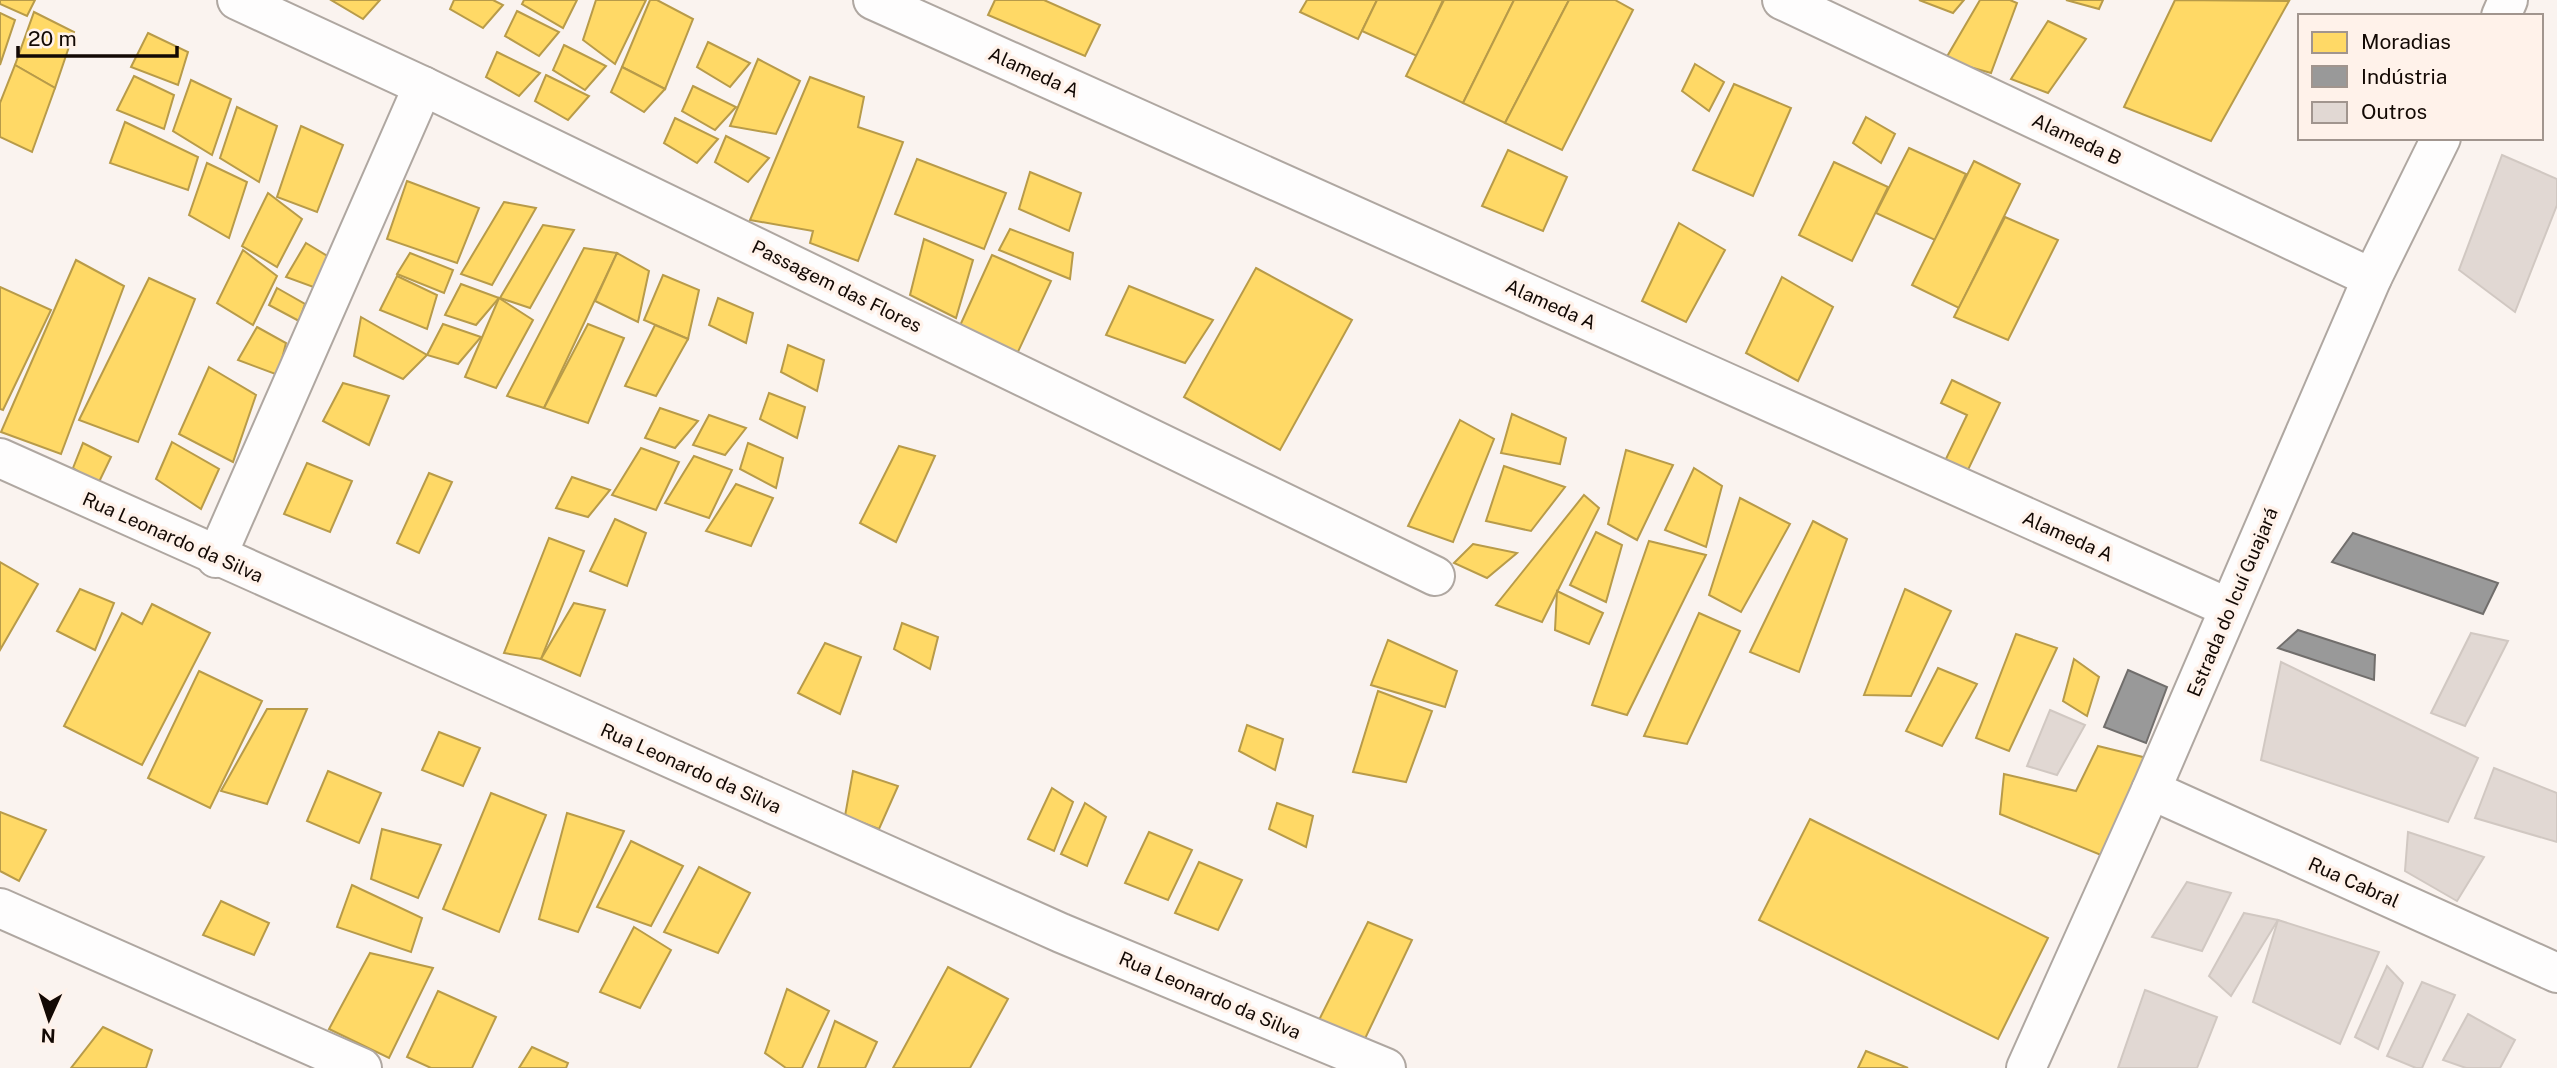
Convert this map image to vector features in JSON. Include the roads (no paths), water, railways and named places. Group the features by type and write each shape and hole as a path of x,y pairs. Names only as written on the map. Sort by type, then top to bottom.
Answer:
{"street":[{"name":"Passagem das Flores","path":"237,0 423,86 1436,576"},
{"name":"Alameda A","path":"873,0 2229,608"},
{"name":"Alameda B","path":"1782,0 2372,278"},
{"path":"216,558 423,86"},
{"name":"Estrada do Icuí Guajará","path":"2026,1068 2151,790 2372,278 2440,140"},
{"name":"Rua Leonardo da Silva","path":"0,458 216,558 1061,933 1386,1068"},
{"name":"Rua Cabral","path":"2151,790 2557,973"},
{"path":"0,908 362,1068"}]}
